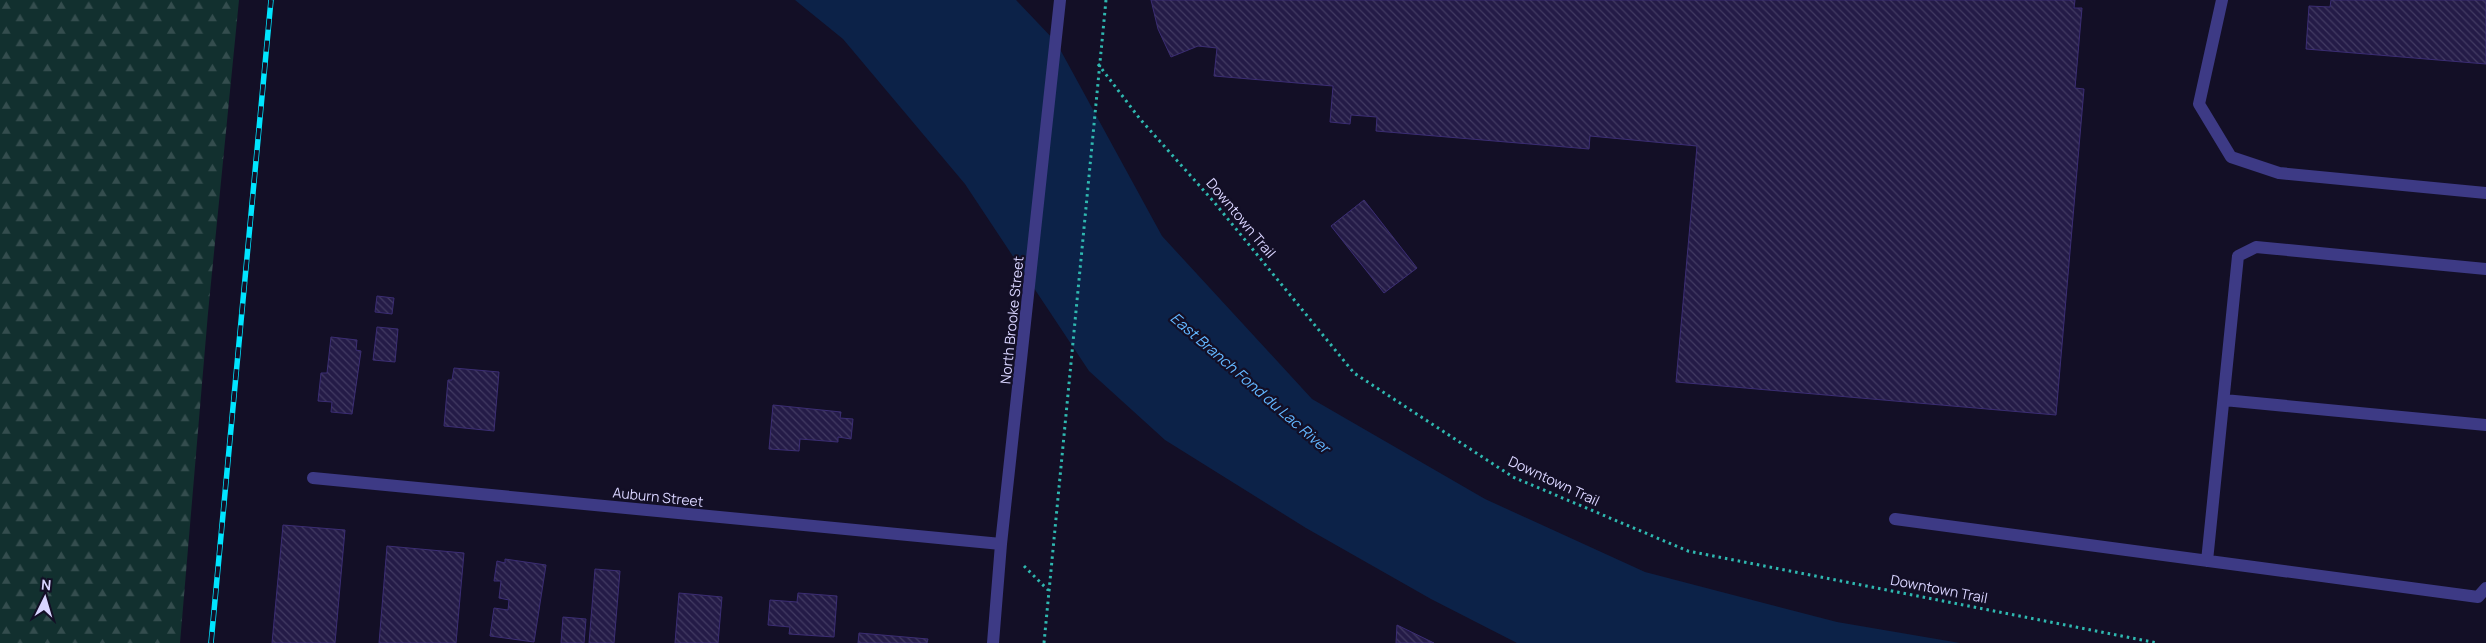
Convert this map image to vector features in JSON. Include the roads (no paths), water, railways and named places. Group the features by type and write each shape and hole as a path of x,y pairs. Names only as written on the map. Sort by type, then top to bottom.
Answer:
{"street":[{"name":"North Brooke Street","path":"993,643 1001,544 1028,316 1060,0"},
{"path":"2222,0 2199,104 2231,157 2279,173 2486,193"},
{"path":"2207,561 2238,256 2256,247 2486,269"},
{"path":"2224,400 2486,425"},
{"name":"Auburn Street","path":"312,478 1001,544"},
{"path":"1895,519 2478,597 2486,588"}],"water":[{"name":"East Branch Fond du Lac River","path":"795,0 1016,0 1056,42 1162,236 1312,399 1485,499 1645,572 1837,622 1960,643 1517,643 1431,599 1306,528 1165,440 1089,371 965,184 843,39"}],"railway":[{"path":"211,643 271,0"}]}
